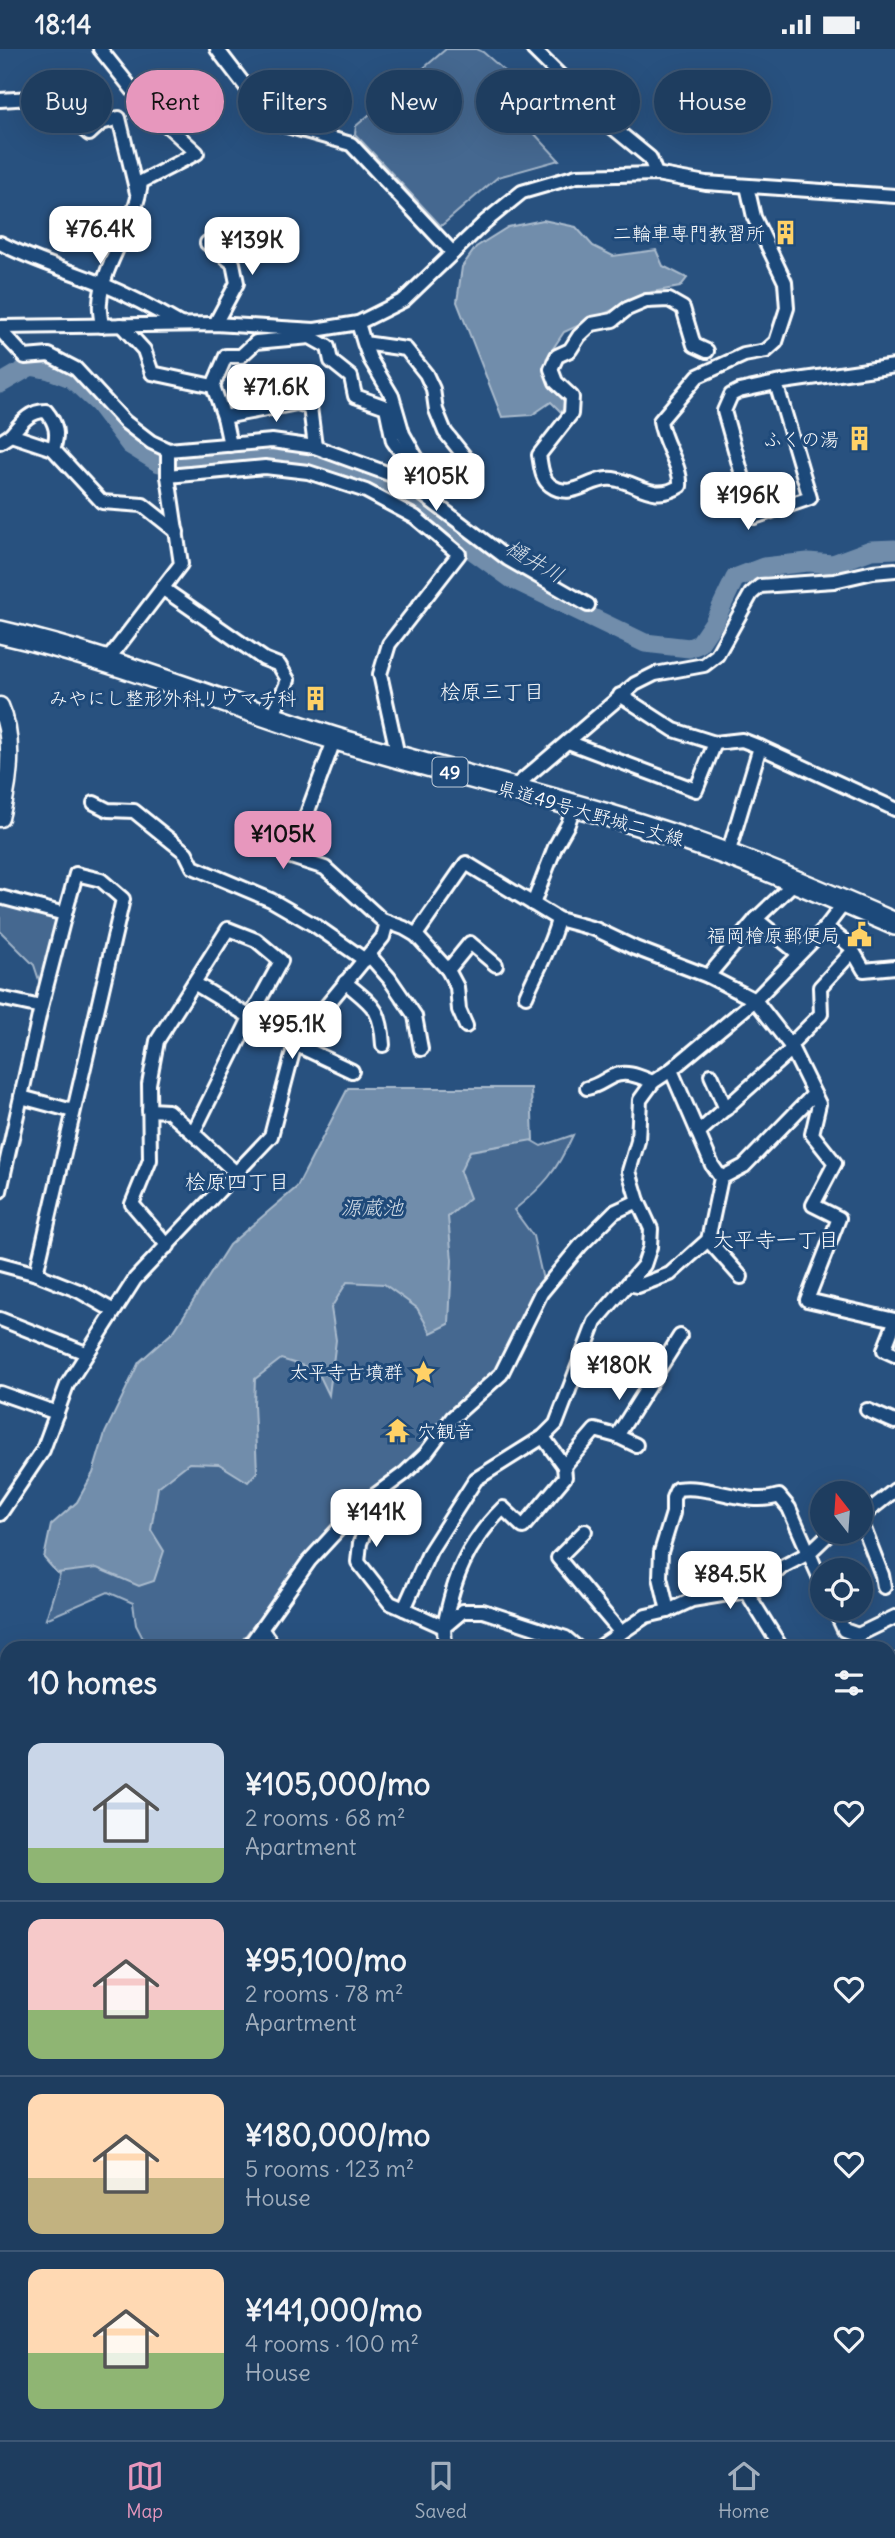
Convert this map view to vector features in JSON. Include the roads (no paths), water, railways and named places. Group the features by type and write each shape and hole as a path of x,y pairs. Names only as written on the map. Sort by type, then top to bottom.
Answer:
{"main road":[{"name":"県道49号大野城二丈線","path":"0,632 106,662 335,738 574,806 728,854 895,924"}],"street":[{"path":"100,49 145,104 197,153 141,182 139,200 104,285 100,303 102,325"},
{"path":"217,49 273,122 351,144 453,253"},
{"path":"533,49 611,126 650,158 656,174"},
{"path":"0,100 47,97 89,134 101,124 119,118 139,200"},
{"path":"0,328 215,324 315,330 358,323 404,300 485,222 522,193 577,176 656,174 706,183 895,196"},
{"path":"707,351 694,345 683,308 669,300 646,301 627,309 613,320 592,324 579,336 570,351 557,356 551,369 556,382 572,397 571,414 540,455 542,473 551,485 569,491 586,488 597,480 613,479 646,492 671,492 680,486 681,476 662,435 660,421 698,376 744,355 766,351 776,342 787,308 785,282 754,217 747,186"},
{"path":"0,243 104,285 180,324"},
{"path":"207,243 233,263 237,283 215,324"},
{"path":"358,323 370,359 392,396 409,456"},
{"path":"121,325 144,350 152,373 213,386"},
{"path":"0,328 25,357 49,355 76,369 125,422 168,453 272,441 315,447 392,475 426,497 508,559 588,605"},
{"path":"230,445 213,386 226,356 242,356 256,342 310,337 328,347 331,361 352,377 355,396 386,407 393,441 420,464 442,471 458,483 465,457 445,432 426,374 406,349 364,343"},
{"path":"776,383 810,498 754,517 724,411 731,395 776,383 895,366"},
{"path":"224,417 297,403 310,407 315,447"},
{"path":"5,439 36,411 46,411 54,421 57,440 53,449"},
{"path":"5,439 53,449 102,502 143,505 177,532"},
{"path":"106,662 181,564 168,474 168,453"},
{"path":"392,475 409,456"},
{"path":"168,474 265,467 308,472 366,491 415,517 458,554 390,644 380,674 398,756"},
{"path":"512,789 635,684 655,674 705,665 717,655 751,594 760,586 834,581 895,570"},
{"path":"162,588 264,659 279,664 288,680 272,717"},
{"path":"620,695 674,730 715,743 741,740 895,809"},
{"path":"0,706 9,742 9,767 1,812"},
{"path":"335,738 291,856 325,868 382,920 416,935 448,970 457,987 459,1010 466,1026"},
{"path":"568,742 696,790 715,743"},
{"path":"728,854 760,747"},
{"path":"93,803 108,810 134,811 186,853 193,867 271,901 367,957 389,978 415,1016 421,1049"},
{"path":"533,904 574,806"},
{"path":"416,935 466,863 558,919 595,929 635,948 708,976 755,1000 791,1047 819,1104 812,1134 835,1163 813,1205 839,1218 807,1300 895,1321 884,1350 895,1355"},
{"path":"0,1191 41,1007 76,874 101,880 122,899 36,1273 41,1276"},
{"path":"708,976 756,919 796,881"},
{"path":"0,897 65,914"},
{"path":"404,1609 430,1551 476,1479 543,1437 556,1424 595,1322 644,1265 650,1247 651,1229 638,1201 629,1171 638,1141 640,1100 653,1081 671,1070 755,1000 825,927 845,902"},
{"path":"526,996 540,961 554,936 558,919"},
{"path":"756,919 799,954"},
{"path":"0,1514 43,1450 67,1385 135,1279 271,1136 295,1045 383,937 387,922"},
{"path":"825,927 850,946 864,970 895,967"},
{"path":"168,1246 132,1204 150,1160 149,1084 157,1041 228,929 256,940 281,961 193,1133"},
{"path":"448,970 470,943 496,965"},
{"path":"698,1133 791,1047 821,1014 820,987 853,951"},
{"path":"345,982 373,1006 382,1020 383,1045"},
{"path":"194,983 295,1045 352,1071"},
{"path":"0,998 41,1007"},
{"path":"671,1070 712,1165 722,1178"},
{"path":"587,1089 613,1076 627,1073 653,1081"},
{"path":"712,1075 726,1109"},
{"path":"628,1284 638,1286 670,1274 708,1240 722,1178 744,1166 814,1094"},
{"path":"21,1097 73,1111"},
{"path":"149,1110 168,1111 237,1174"},
{"path":"253,1641 309,1560 359,1507 405,1473 426,1453 452,1418 501,1374 541,1293 580,1246 614,1212 638,1201"},
{"path":"708,1240 741,1277"},
{"path":"0,1265 41,1276 79,1291 114,1311"},
{"path":"0,1319 86,1353"},
{"path":"617,1436 680,1336"},
{"path":"0,1393 57,1413"},
{"path":"867,1410 895,1422"},
{"path":"564,1466 595,1430 636,1445"},
{"path":"445,1641 444,1626 452,1586 471,1546 503,1509 523,1527 565,1477 564,1466 543,1437"},
{"path":"668,1611 660,1577 661,1552 677,1489 693,1486 764,1501 779,1496 789,1508 811,1558"},
{"path":"873,1509 895,1490"},
{"path":"372,1497 375,1506 360,1543 358,1562 390,1603 444,1626"},
{"path":"585,1531 558,1558 621,1633"},
{"path":"609,1641 646,1616 668,1611 692,1600 746,1591 768,1581 782,1567 809,1553 818,1544"},
{"path":"870,1544 884,1587"},
{"path":"746,1591 777,1641"},
{"path":"444,1626 463,1611 483,1611 570,1641"},
{"path":"855,1641 858,1635 895,1617"},
{"path":"840,1621 844,1630 858,1635"},
{"path":"262,1630 270,1641"}],"water":[{"path":"543,220 576,227 593,246 613,256 656,250 663,266 687,278 680,287 652,292 564,332 546,359 548,383 568,405 561,412 551,402 532,415 502,417 457,302 462,267 476,247 508,227"},
{"name":"源蔵池","path":"348,1088 531,1088 533,1140 470,1151 460,1172 470,1198 448,1217 452,1260 449,1324 431,1333 417,1308 384,1284 347,1282 331,1308 336,1340 329,1395 317,1370 281,1359 255,1379 257,1472 248,1482 219,1464 189,1463 158,1487 151,1530 164,1551 154,1581 139,1586 97,1568 57,1573 44,1558 51,1525 77,1502 93,1473 105,1433 139,1362 174,1331 229,1245 297,1187"}],"waterway":[{"name":"樋井川","path":"0,384 31,366 71,378 99,404 130,445 159,463 242,454 317,463 389,490 512,579 645,643 689,648 699,644 714,622 735,578 764,567 808,562 833,564 871,550 895,549"}],"place":[{"name":"二輪車専門教習所","path":"785,233"},
{"name":"ふくの湯","path":"859,439"},
{"name":"みやにし整形外科リウマチ科","path":"316,698"},
{"name":"福岡檜原郵便局","path":"860,935"},
{"name":"太平寺古墳群","path":"423,1372"},
{"name":"穴観音","path":"397,1431"}],"district":[{"name":"桧原三丁目","path":"492,691"},
{"name":"桧原四丁目","path":"237,1181"},
{"name":"大平寺一丁目","path":"776,1239"}]}
